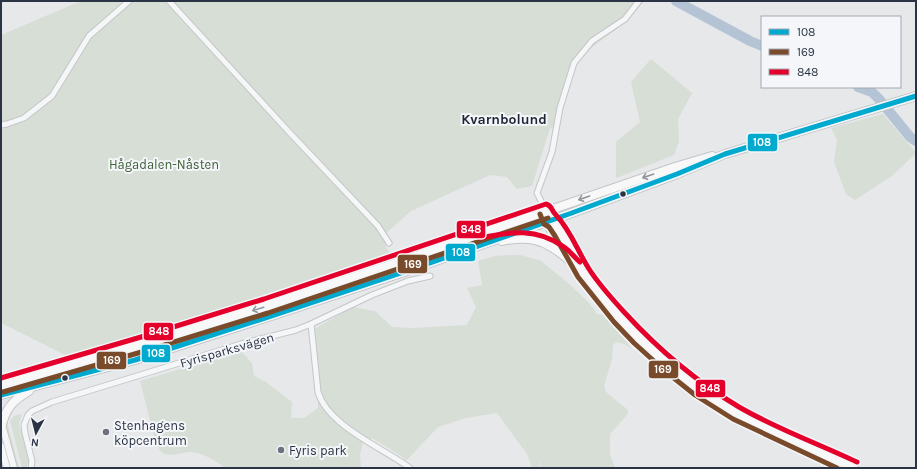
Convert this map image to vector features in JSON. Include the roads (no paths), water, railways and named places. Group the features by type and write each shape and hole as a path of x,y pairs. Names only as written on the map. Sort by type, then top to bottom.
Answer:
{"main road":[{"path":"1,395 135,360 287,311 569,214 725,154 916,96"},
{"path":"1,385 143,344 266,306 701,158 725,154"},
{"path":"546,211 550,220 551,231 565,258"},
{"path":"561,232 563,222 569,214"},
{"path":"550,220 554,222 561,232 582,273"},
{"path":"478,245 512,239 528,239 545,244 565,258 582,273 639,338 670,366 699,389 736,413 854,468"},
{"path":"1,422 4,414 13,402 37,386"}],"street":[{"path":"1,125 24,118 52,96 89,36 129,1"},
{"path":"169,1 285,128 373,221 389,243"},
{"path":"546,211 538,193 552,152 560,108 574,63 592,41 625,19 639,1"},
{"name":"Fyrisparksvägen","path":"32,468 32,461 24,433 24,425 28,415 32,411 52,402 311,324 372,295 408,281 430,276"},
{"path":"311,324 318,392 326,406 344,426 410,468"},
{"path":"1,422 14,468"},
{"path":"1,446 2,459 7,468"}],"waterway":[{"path":"676,1 761,46"},
{"path":"861,88 872,92 910,137 916,141"}],"place":[{"name":"Stenhagens köpcentrum","path":"106,432"},
{"name":"Fyris park","path":"281,450"}],"district":[{"name":"Kvarnbolund","path":"504,119"}],"park label":[{"name":"Hågadalen-Nåsten","path":"164,164"}]}
